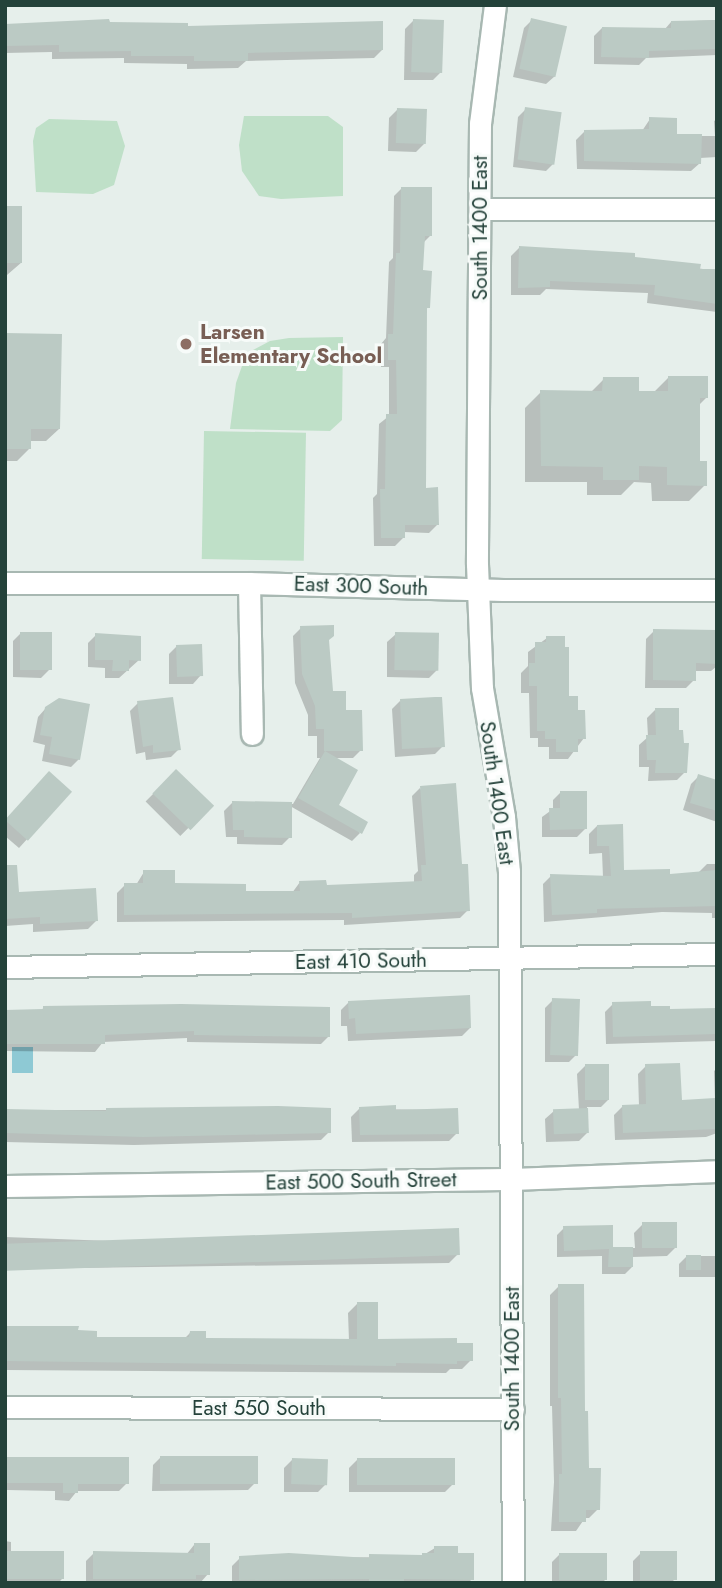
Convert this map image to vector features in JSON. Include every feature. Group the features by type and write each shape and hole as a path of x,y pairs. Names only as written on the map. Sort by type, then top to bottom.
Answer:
{"street":[{"name":"South 1400 East","path":"495,5 480,123 478,588 482,688 505,831 512,1178 513,1583"},
{"path":"480,209 717,209"},
{"name":"East 300 South","path":"5,583 249,583 717,590"},
{"path":"249,583 253,734"},
{"name":"East 410 South","path":"5,967 717,954"},
{"name":"East 500 South Street","path":"5,1186 512,1178 717,1171"},
{"name":"East 550 South","path":"5,1408 513,1409"}],"green space":[{"path":"244,116 328,116 343,127 343,196 281,199 259,196 242,171 239,145"},
{"path":"49,119 117,121 125,146 114,185 93,194 36,192 33,141 36,128"},
{"path":"343,337 342,420 330,431 230,429 236,383 242,366 253,350 270,341 289,338"},
{"path":"204,431 306,433 304,561 202,559"}],"water":[{"path":"12,1047 33,1047 33,1073 12,1073"}],"building":[{"path":"531,18 567,26 555,77 519,69"},
{"path":"109,19 110,22 188,23 188,26 383,21 383,50 248,53 248,61 194,61 194,56 131,56 131,51 59,52 59,45 5,46 5,24"},
{"path":"413,19 444,20 442,73 411,72"},
{"path":"717,20 717,49 649,51 649,58 601,57 602,27 671,28 671,21"},
{"path":"525,107 562,112 554,165 518,159"},
{"path":"397,108 427,109 426,144 396,143"},
{"path":"649,117 677,118 677,134 702,134 701,164 584,161 584,130 649,129"},
{"path":"401,187 432,187 432,236 425,236 423,270 432,271 430,308 427,308 426,488 438,487 439,525 405,525 405,538 381,538 380,489 385,489 386,414 397,414 396,360 388,360 388,334 393,334 396,253 400,253"},
{"path":"5,206 22,206 22,263 5,263"},
{"path":"519,246 635,253 635,257 701,264 700,269 717,269 717,304 654,295 655,285 550,281 550,287 518,288"},
{"path":"5,333 62,334 60,429 31,429 31,449 5,449"},
{"path":"668,376 708,376 708,398 700,398 700,461 707,461 707,486 667,485 667,467 639,466 639,480 603,480 603,467 541,466 540,390 602,391 603,377 639,377 639,391 668,391"},
{"path":"334,625 334,636 329,640 333,691 346,691 346,710 362,710 363,751 324,751 324,729 316,729 315,706 302,674 300,626"},
{"path":"653,629 717,630 717,664 696,663 696,681 653,680"},
{"path":"20,632 52,632 52,670 20,670"},
{"path":"395,632 439,633 438,671 394,670"},
{"path":"95,633 141,636 141,661 129,660 129,671 112,671 113,660 95,660"},
{"path":"546,636 565,636 565,647 569,647 569,696 578,696 578,710 585,710 586,739 578,739 578,752 556,752 556,739 545,739 545,731 537,731 537,686 529,686 529,663 535,663 535,642 546,642"},
{"path":"202,644 203,676 177,677 176,645"},
{"path":"173,697 181,750 153,753 153,745 143,747 137,701"},
{"path":"442,697 445,747 402,749 400,699"},
{"path":"59,698 90,704 80,760 49,754 52,737 40,735 45,707"},
{"path":"655,708 679,708 679,730 683,730 684,743 689,743 687,773 655,773 656,760 647,760 646,735 656,735"},
{"path":"325,751 358,770 339,805 368,822 362,834 298,798"},
{"path":"176,769 214,806 191,830 152,793"},
{"path":"49,771 72,792 28,841 5,820"},
{"path":"698,774 717,780 717,811 690,803"},
{"path":"456,783 462,864 468,864 470,911 352,918 352,913 124,915 124,883 143,883 143,870 175,870 175,883 246,884 246,891 300,891 299,881 326,880 327,885 422,881 421,865 426,865 420,786"},
{"path":"560,791 587,791 587,829 550,830 549,808 560,808"},
{"path":"232,801 292,802 292,838 244,837 244,830 233,830"},
{"path":"623,824 624,870 670,869 670,874 717,870 717,906 597,909 597,913 552,915 550,874 611,876 609,846 597,846 597,825"},
{"path":"5,865 17,865 19,892 96,888 98,921 40,924 40,917 5,919"},
{"path":"470,995 471,1028 356,1034 355,1018 349,1019 348,1001"},
{"path":"552,998 580,999 578,1056 550,1055"},
{"path":"651,1001 651,1006 670,1006 670,1009 717,1008 717,1034 613,1037 612,1002"},
{"path":"181,1004 330,1007 330,1037 194,1035 194,1031 105,1035 105,1044 5,1044 5,1010 43,1009 43,1006"},
{"path":"680,1063 682,1100 715,1098 716,1129 623,1133 622,1105 646,1104 645,1064"},
{"path":"585,1064 609,1064 609,1100 585,1100"},
{"path":"396,1105 396,1110 458,1108 459,1134 360,1135 359,1107"},
{"path":"106,1108 331,1108 331,1133 143,1137 5,1133 5,1109 106,1111"},
{"path":"588,1108 589,1133 554,1134 553,1109"},
{"path":"642,1222 677,1222 677,1248 642,1248"},
{"path":"613,1225 613,1247 633,1247 633,1267 608,1267 609,1249 564,1251 563,1226"},
{"path":"459,1228 460,1255 6,1271 5,1244"},
{"path":"686,1255 701,1255 701,1270 686,1270"},
{"path":"558,1284 584,1284 585,1411 588,1411 589,1468 601,1468 600,1510 586,1510 586,1522 559,1522 559,1474 562,1474 561,1398 558,1398"},
{"path":"357,1302 378,1302 378,1339 457,1338 457,1343 473,1343 473,1361 457,1361 457,1364 396,1363 396,1366 5,1361 5,1326 79,1326 78,1330 97,1331 97,1337 189,1337 190,1331 206,1331 206,1338 357,1339"},
{"path":"160,1456 258,1456 258,1484 160,1484"},
{"path":"5,1457 129,1457 129,1484 78,1484 78,1493 63,1493 63,1483 5,1483"},
{"path":"292,1458 328,1459 327,1485 291,1484"},
{"path":"357,1458 455,1458 455,1485 357,1485"},
{"path":"194,1543 210,1543 210,1575 196,1575 196,1579 93,1579 93,1551 194,1553"},
{"path":"434,1546 458,1546 458,1553 474,1553 474,1580 404,1579 404,1583 369,1583 369,1579 239,1580 239,1556 289,1553 369,1558 369,1554 434,1553"},
{"path":"5,1551 64,1551 64,1579 5,1579"},
{"path":"640,1551 677,1551 677,1580 640,1580"},
{"path":"559,1553 607,1553 607,1580 559,1580"}],"place":[{"name":"Larsen Elementary School","path":"186,344"}]}
